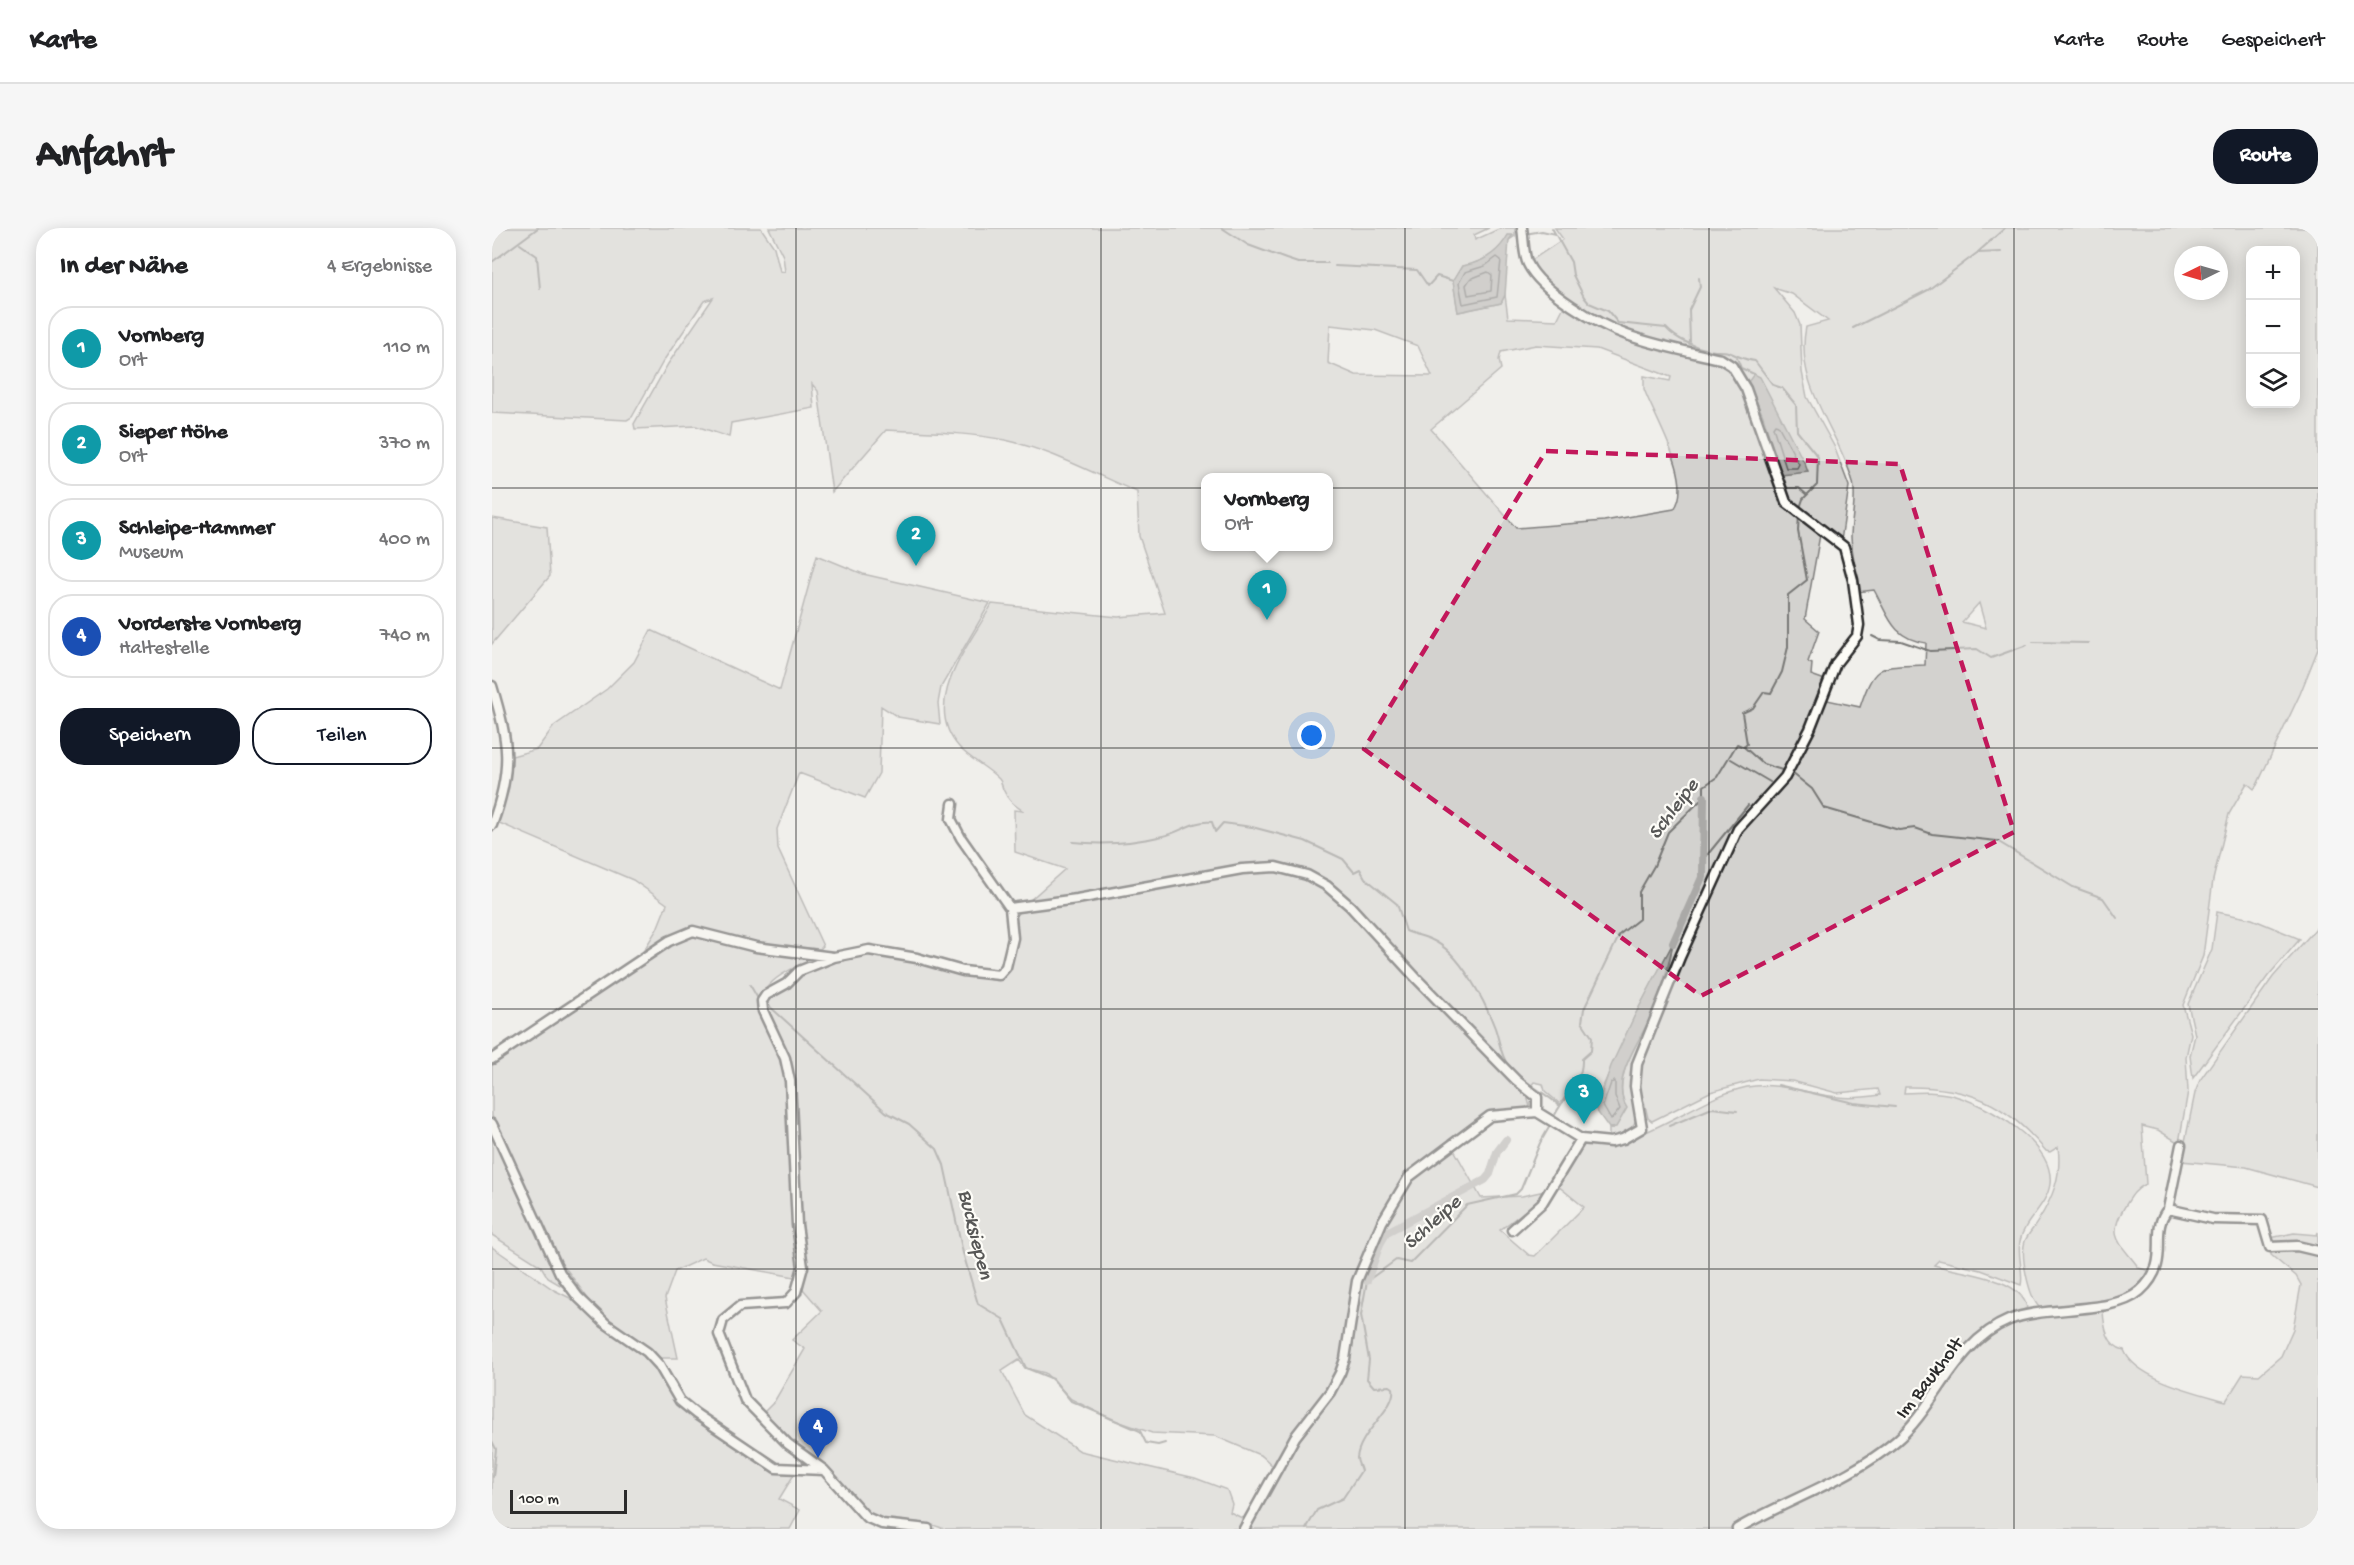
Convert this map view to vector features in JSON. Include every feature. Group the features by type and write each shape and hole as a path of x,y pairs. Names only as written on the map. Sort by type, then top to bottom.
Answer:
{"street":[{"path":"1244,1529 1295,1437 1330,1392 1341,1372 1357,1281 1382,1222 1396,1196 1421,1166 1479,1122 1496,1115 1537,1112 1581,1139 1611,1142 1623,1139 1642,1128 1635,1086 1637,1064 1660,1012 1680,957 1738,829 1785,777 1810,729 1836,663 1857,636 1859,624 1853,580 1844,547 1800,513 1782,494 1746,389 1732,366 1721,359 1626,335 1575,307 1544,284 1532,271 1525,256 1522,228"},
{"path":"492,686 504,728 508,756 507,777 492,825"},
{"path":"928,1529 882,1524 866,1517 824,1470 788,1444 745,1400 719,1334 723,1320 740,1306 778,1306 786,1303 801,1282 803,1267 797,1225 790,1081 785,1058 762,1005 766,995 782,988 799,971 834,957 869,950 917,958 963,971 999,975 1006,967 1013,938 1010,908 961,838 951,819 953,804"},
{"path":"1010,908 1077,899 1242,868 1276,867 1307,875 1328,886 1350,906 1417,979 1516,1080 1537,1097 1537,1112"},
{"path":"492,1059 680,934 699,932 756,947 834,957"},
{"path":"492,1124 560,1273 578,1297 605,1323 647,1352 659,1365 680,1401 696,1414 776,1468 824,1470"},
{"path":"1512,1230 1542,1203 1581,1139"},
{"name":"Im Baukholt","path":"1737,1529 1863,1464 1894,1443 1915,1423 1958,1362 1978,1341 2007,1320 2033,1311 2116,1302 2139,1292 2158,1265 2161,1246 2158,1234 2161,1217 2168,1209 2181,1145"},
{"path":"2168,1209 2213,1219 2262,1220 2270,1247 2298,1246 2318,1251"}],"highlighted area":[{"path":"1546,451 1900,464 2014,832 1701,996 1364,749"}],"shaded area":[{"path":"492,228 761,228 774,247 780,271 785,272 783,256 769,228 1489,228 1474,235 1475,240 1501,228 1515,228 1515,236 1509,240 1508,236 1488,256 1462,266 1453,281 1458,312 1501,303 1505,295 1508,318 1557,320 1564,306 1575,308 1627,336 1720,360 1731,367 1745,391 1779,493 1821,529 1805,619 1819,631 1808,662 1812,664 1811,675 1825,680 1809,728 1784,777 1736,829 1635,1063 1636,1120 1631,1128 1609,1139 1609,1128 1613,1129 1624,1102 1622,1081 1625,1071 1661,993 1672,945 1634,1017 1596,1102 1571,1090 1560,1104 1545,1091 1543,1084 1534,1082 1526,1092 1530,1107 1483,1115 1421,1163 1393,1194 1357,1272 1350,1295 1340,1364 1330,1384 1274,1467 1262,1456 1215,1436 1152,1433 1111,1419 1071,1399 1045,1373 1025,1368 1019,1360 1002,1371 1025,1415 1080,1451 1195,1478 1227,1490 1232,1504 1230,1512 1242,1518 1240,1529 944,1529 926,1523 870,1516 762,1414 774,1402 805,1349 792,1340 822,1311 803,1289 807,1258 791,1073 766,1010 768,998 784,991 803,972 868,952 998,980 1006,973 1010,964 1014,927 1019,911 1275,868 1328,886 1276,865 1028,902 1065,869 1015,852 1014,810 1023,811 1008,798 999,779 959,747 948,730 944,711 946,693 962,655 992,604 1118,617 1165,613 1139,536 1137,492 1056,456 1022,444 990,437 886,430 832,492 818,391 812,384 814,408 731,423 729,437 696,426 635,429 634,424 668,364 713,298 704,301 664,360 632,417 627,420 492,413","holes":["1330,325 1375,330 1418,346 1432,376 1356,375 1328,363","1536,345 1597,349 1671,377 1670,381 1644,376 1644,389 1677,467 1680,483 1679,497 1674,509 1604,521 1516,528 1431,429 1501,369 1499,360 1501,352"]},
{"path":"1555,228 2318,228 2318,649 2300,694 2257,785 2254,789 2247,783 2229,814 2213,880 2203,956 2183,1005 2191,1034 2186,1057 2188,1091 2179,1143 2158,1130 2142,1126 2146,1184 2131,1197 2116,1227 2118,1240 2139,1268 2150,1271 2141,1283 2129,1292 2101,1302 2040,1308 2029,1286 2024,1248 2026,1238 2052,1195 2059,1167 2058,1147 2050,1152 2046,1151 2016,1120 1984,1100 1948,1090 1905,1087 1904,1093 1949,1094 2000,1117 2031,1141 2042,1154 2049,1169 2050,1184 2045,1199 2022,1233 2019,1253 2021,1285 1981,1270 1939,1260 1934,1265 2001,1282 2022,1297 2027,1308 1987,1329 1914,1419 1890,1443 1863,1460 1731,1529 1244,1529 1291,1448 1333,1391 1349,1360 1361,1288 1374,1242 1384,1219 1412,1178 1452,1146 1481,1198 1522,1196 1545,1191 1534,1204 1500,1230 1529,1255 1535,1256 1584,1207 1557,1185 1583,1143 1605,1143 1626,1139 1646,1132 1726,1093 1747,1087 1781,1087 1843,1098 1880,1095 1878,1089 1837,1093 1792,1081 1759,1079 1710,1092 1652,1121 1648,1118 1644,1101 1639,1101 1639,1064 1663,1013 1683,957 1741,830 1787,778 1823,699 1860,707 1870,682 1881,670 1889,667 1925,665 1926,643 1906,636 1893,625 1874,590 1857,592 1851,537 1853,482 1819,406 1806,368 1804,348 1806,327 1828,321 1792,294 1774,288 1795,313 1800,325 1802,372 1807,397 1834,446 1849,486 1841,541 1788,501 1733,364 1627,333 1576,305 1541,281 1532,260 1563,239","holes":["1979,603 1986,628 1962,622"]},
{"path":"492,518 547,527 550,576 492,644"},
{"path":"817,555 863,574 990,603 941,687 938,703 940,724 898,717 881,706 879,773 865,798 799,773 777,829 778,849 823,946 820,949 768,945 695,927 673,934 641,955 657,929 667,904 633,880 497,822 508,792 512,756 537,749 554,726 607,689 634,662 651,630 780,690"},
{"path":"2217,912 2252,919 2300,939 2268,976 2193,1078 2190,1056 2195,1035 2188,1004 2212,949"},
{"path":"2318,926 2318,1187 2246,1167 2181,1161 2195,1093 2200,1080 2273,977"},
{"path":"690,933 819,959 791,969 773,981 761,996 758,1006 781,1060 787,1083 800,1278 712,1262 703,1258 675,1271 665,1298 678,1358 657,1358 597,1311 556,1255 492,1116 492,1063 677,938"},
{"path":"492,1133 572,1292 548,1278 541,1266 492,1235"},
{"path":"2318,1232 2318,1249 2273,1245 2270,1238 2294,1233 2317,1235"},
{"path":"492,1247 554,1290 578,1302 638,1349 660,1372 675,1401 694,1418 775,1470 795,1473 779,1499 800,1510 790,1529 492,1529"},
{"path":"2299,1249 2318,1254 2318,1529 1743,1529 1901,1441 1923,1416 1970,1353 1987,1338 2023,1320 2042,1315 2109,1306 2103,1311 2104,1323 2110,1340 2118,1348 2124,1350 2130,1360 2141,1369 2184,1389 2226,1401 2243,1374 2259,1375 2281,1356 2293,1329 2301,1285 2296,1276 2271,1255 2271,1252"}],"water":[{"path":"1508,235 1513,235 1509,240 1505,295 1501,303 1458,312 1453,281 1462,266 1488,256"},
{"path":"1754,374 1760,377 1808,472 1781,475 1763,416 1748,382"},
{"path":"1673,943 1658,1000 1623,1074 1622,1097 1627,1108 1616,1127 1609,1128 1596,1110 1611,1066"}],"waterway":[{"path":"492,262 538,228"},
{"path":"1222,228 1248,245 1298,263 1328,263"},
{"name":"Schleipe","path":"1552,228 1571,262 1573,275 1589,303 1608,311 1618,323 1666,328 1680,339 1697,347 1711,351 1726,351 1755,361 1773,385 1782,388 1796,405 1797,431 1818,457 1817,485 1803,499 1800,508"},
{"path":"1978,252 2005,228"},
{"path":"1525,234 1542,231 1555,234"},
{"path":"520,244 537,256 540,289"},
{"path":"1853,328 1928,290 1977,253 2001,252"},
{"path":"1335,266 1417,270 1428,286 1437,276 1453,281"},
{"path":"1690,342 1689,310 1700,287 1699,278"},
{"path":"1737,358 1741,368 1754,374"},
{"path":"1783,476 1787,488 1799,488 1807,495"},
{"name":"Schleipe","path":"1553,1119 1576,1083 1582,1059 1591,1051 1592,1037 1582,1022 1584,1009 1620,934 1639,919 1639,892 1654,866 1668,832 1704,797 1704,786 1717,777 1737,744 1744,747 1747,744 1742,713 1753,708 1764,692 1771,693 1782,672 1788,647 1788,595 1807,580 1798,531 1799,514"},
{"path":"1872,636 1880,640 1901,641 1930,651 1977,649 1991,658 2027,645"},
{"path":"2033,642 2088,643"},
{"path":"1744,747 1763,764 1782,770"},
{"path":"1731,759 1770,782"},
{"path":"1792,773 1812,789 1824,808 1899,830 1915,828 1932,834 1997,841 2073,887 2103,898 2117,918"},
{"path":"1673,943 1703,875 1704,797"},
{"path":"1704,859 1748,805"},
{"path":"1073,842 1130,842 1170,834 1193,824 1212,822 1215,832 1223,823 1252,827 1305,841 1343,859 1354,872 1360,869 1365,878 1397,904 1406,931 1442,946 1462,966 1485,1005 1509,1067 1560,1106"},
{"name":"Bucksiepen","path":"750,985 757,997"},
{"name":"Bucksiepen","path":"767,1004 886,1112 909,1124 937,1149 944,1165 963,1253 978,1304 1003,1319 1026,1368 1053,1379 1071,1401 1140,1431 1146,1443 1158,1445 1165,1443"},
{"path":"1778,1085 1854,1103 1895,1107"},
{"name":"Schleipe","path":"1575,1087 1580,1089"},
{"path":"1586,1092 1599,1098"},
{"path":"1669,1126 1712,1108 1737,1111"},
{"name":"Schleipe","path":"1306,1529 1317,1510 1343,1498 1361,1471 1357,1458 1359,1448 1393,1396 1393,1388 1390,1386 1374,1387 1367,1379 1369,1360 1361,1315 1367,1281 1396,1260 1410,1263 1467,1205 1516,1194 1521,1189 1540,1143 1551,1124"},
{"path":"1367,1281 1380,1244 1387,1232 1485,1180 1490,1174 1497,1152 1506,1140"},
{"path":"492,1441 496,1449 493,1477"},
{"path":"492,1519 496,1529"}],"place":[{"name":"Sieper Höhe","path":"916,566"},
{"name":"Vornberg","path":"1267,620"},
{"name":"Schleipe-Hammer","path":"1584,1124"},
{"name":"Vorderste Vornberg","path":"818,1458"}]}
